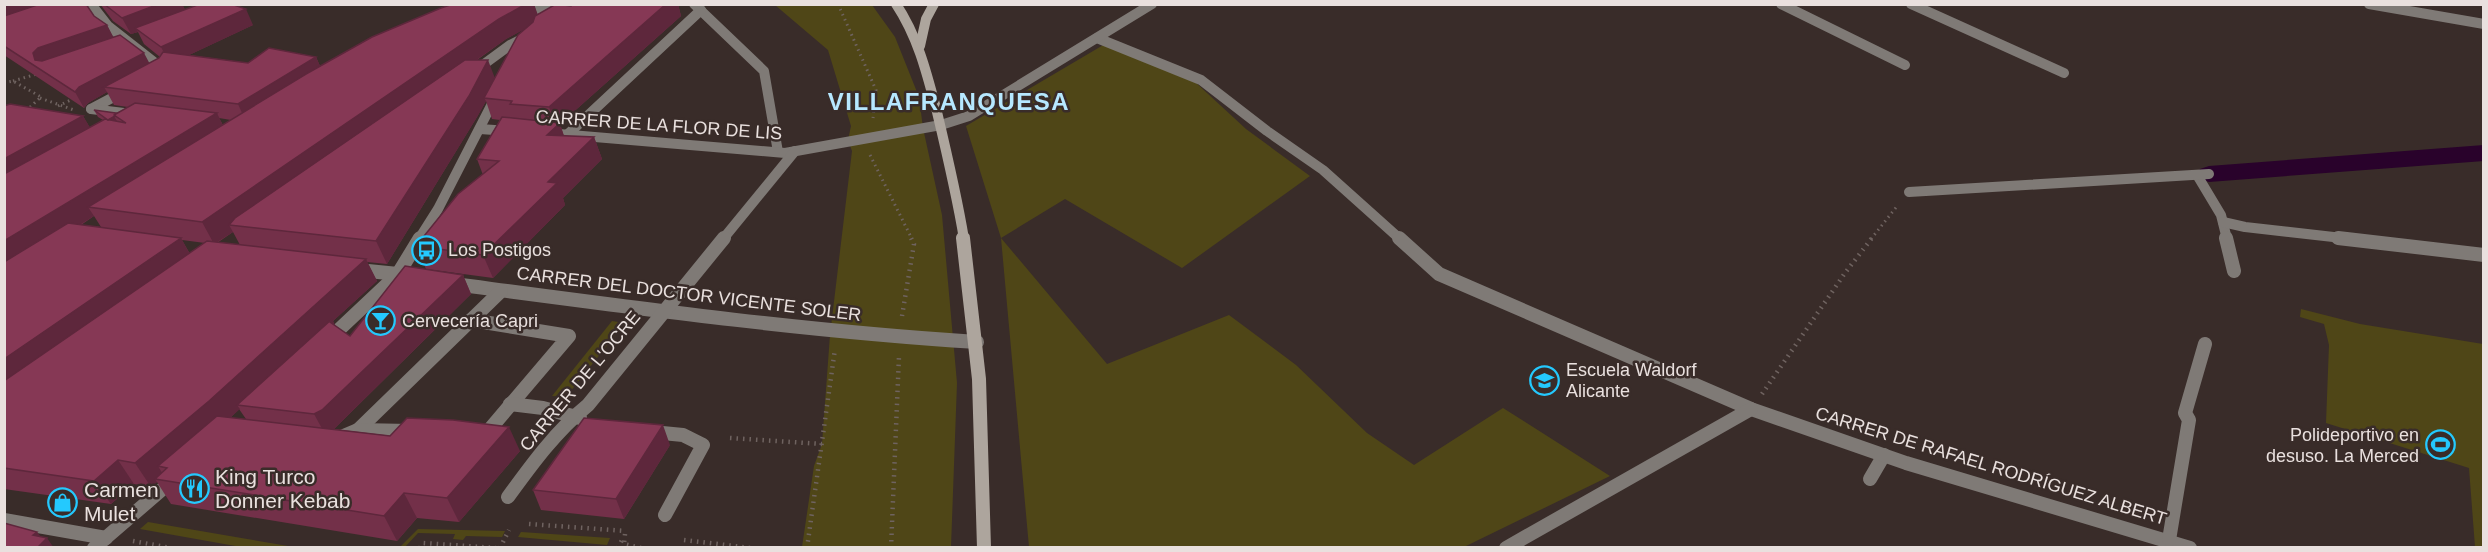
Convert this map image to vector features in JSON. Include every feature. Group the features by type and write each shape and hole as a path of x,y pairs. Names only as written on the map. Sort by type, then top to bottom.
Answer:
{"main road":[{"path":"896,4 910,24 920,46 941,125 964,236 977,342 982,420 984,548"},
{"path":"920,46 926,19 934,4"}],"street":[{"path":"91,4 108,26 133,41 161,72"},
{"name":"CARRER DE LA FLOR DE LIS","path":"480,129 778,152 941,125 969,116 1152,4"},
{"path":"1781,4 1905,65"},
{"path":"1911,4 2064,73"},
{"path":"2369,4 2484,24"},
{"path":"500,7 515,6 566,14 541,31 519,51"},
{"path":"567,135 698,8 764,71 778,152"},
{"path":"492,74 467,76 510,45 541,31"},
{"name":"CARRER DE RAFAEL RODRÍGUEZ ALBERT","path":"1097,38 1201,80 1267,131 1323,170 1440,274 1751,409 1884,455 2190,548"},
{"path":"117,46 133,41"},
{"path":"131,123 144,116 91,109 138,84"},
{"path":"316,350 403,275 500,89"},
{"name":"CARRER DE L'OCRE","path":"508,497 574,415 588,405 663,310 795,151"},
{"path":"1909,192 2203,174 2223,222 2234,271"},
{"path":"2223,222 2245,227 2484,255"},
{"path":"342,268 403,275"},
{"name":"CARRER DEL DOCTOR VICENTE SOLER","path":"440,282 898,337 977,342"},
{"path":"326,443 358,430 501,291"},
{"path":"471,320 569,336 484,436 473,436"},
{"path":"2169,540 2189,420 2185,413 2205,344"},
{"path":"510,404 574,415 596,426"},
{"path":"1506,548 1751,409"},
{"path":"358,430 425,432"},
{"path":"639,430 683,435 703,445 694,466 665,515"},
{"path":"1870,479 1884,455"},
{"path":"4,520 100,543 185,470"}],"path":[{"path":"838,4 876,90 869,153 914,244 898,337 891,548"},
{"path":"4,83 41,72"},
{"path":"13,81 40,98 74,110"},
{"path":"21,114 40,98"},
{"path":"1751,409 1845,273 1909,192"},
{"path":"807,548 836,339"},
{"path":"730,438 822,444"},
{"path":"528,524 625,534"},
{"path":"420,548 423,543 498,548 509,530"},
{"path":"618,548 625,534"},
{"path":"625,534 624,544 641,548"},
{"path":"127,540 171,548"},
{"path":"684,540 752,548"}],"shaded area":[{"path":"775,5 872,5 895,37 919,97 923,128 942,215 957,383 951,547 802,547 814,466 822,444 830,335 852,151 848,140 851,126 828,50"},
{"path":"1105,44 1194,81 1246,129 1310,176 1182,268 1065,199 1001,238 966,126"},
{"path":"1001,238 1107,364 1229,315 1296,365 1367,433 1414,465 1503,408 1610,476 1464,547 1029,547"},
{"name":"Polideportivo en desuso. La Merced","path":"2301,309 2360,324 2483,344 2483,547 2475,547 2469,468 2326,423 2329,345 2324,324 2300,317"},
{"path":"612,321 625,323 566,397 552,396"},
{"path":"148,522 294,547 241,547 140,529"},
{"path":"418,529 505,531 502,537 466,536 463,540 453,539 455,534 418,533 405,547 400,547"},
{"path":"521,532 610,538 607,545 518,537"}],"building":[{"path":"40,4 86,4 94,16 107,25 38,48 33,53 35,60 42,61 120,35 144,53 79,87 75,92 4,46 4,16"},
{"path":"104,4 159,4 122,18"},
{"path":"200,4 231,4 246,9 161,47 135,28"},
{"path":"453,4 526,4 499,19 202,222 88,207 306,74 372,37"},
{"path":"556,4 571,6 574,4 666,4 549,107 510,104 512,101 484,98 518,35 533,22 535,16"},
{"path":"269,48 316,57 238,104 104,87 159,58 163,52 248,63"},
{"path":"465,60 488,60 469,96 376,241 229,225 235,218"},
{"path":"135,103 217,113 4,241 4,174 105,119 126,123 114,115"},
{"path":"10,104 83,116 4,159 4,106"},
{"path":"94,110 116,113 108,120"},
{"path":"502,117 560,123 547,135 594,137 548,182 557,183 483,255 416,246 458,194 499,161 477,159"},
{"path":"68,223 181,238 4,359 4,262"},
{"path":"207,241 366,259 209,401 135,463 118,460 94,481 4,468 4,381"},
{"path":"405,266 463,275 322,410 314,414 237,405 332,319 330,322 350,336"},
{"path":"217,416 390,436 407,418 453,420 509,427 447,498 404,493 384,516 155,479 167,468 158,466"},
{"path":"584,418 663,425 616,499 533,490"},
{"path":"4,523 37,532 33,535 47,538 37,548 4,548"}],"waterway":[{"path":"2209,174 2484,153"}],"place":[{"name":"Los Postigos","path":"427,250"},
{"name":"Cervecería Capri","path":"381,321"},
{"name":"Escuela Waldorf Alicante","path":"1545,380"},
{"name":"Polideportivo en desuso. La Merced","path":"2440,445"},
{"name":"King Turco Donner Kebab","path":"194,489"},
{"name":"Carmen Mulet","path":"63,502"}],"district":[{"name":"VILLAFRANQUESA","path":"949,102"}]}
